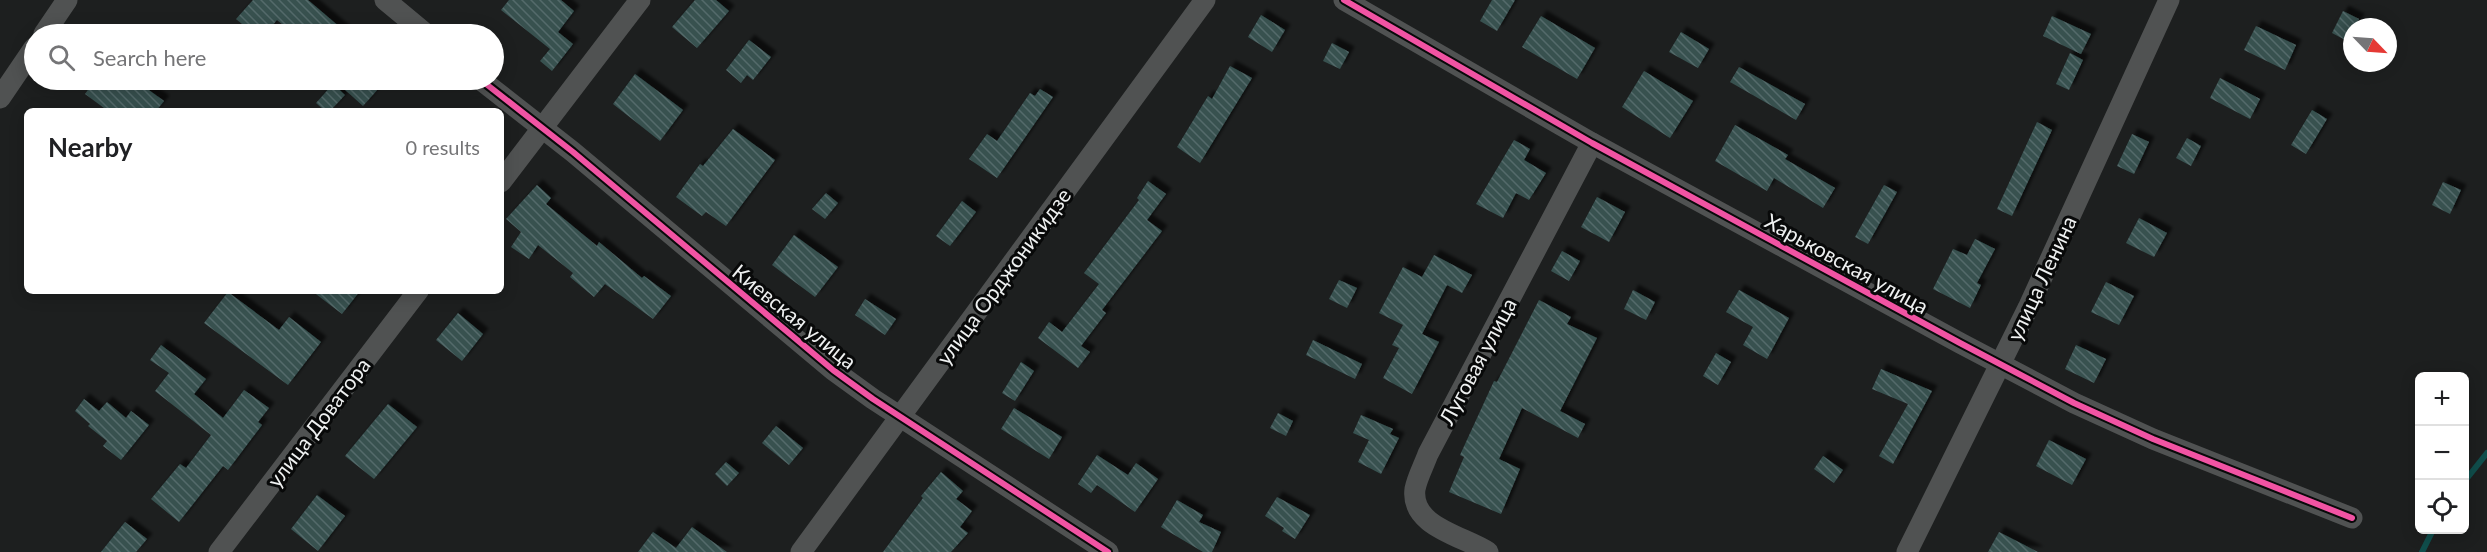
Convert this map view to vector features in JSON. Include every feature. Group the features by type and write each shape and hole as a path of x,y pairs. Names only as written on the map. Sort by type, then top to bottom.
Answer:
{"street":[{"path":"51,24 68,0"},
{"path":"384,0 414,24"},
{"path":"504,178 640,0"},
{"name":"улица Орджоникидзе","path":"801,552 1205,0"},
{"name":"Харьковская улица","path":"1344,0 1592,143 2074,403 2152,439 2352,518"},
{"name":"улица Ленина","path":"1907,552 2028,308 2169,0"},
{"path":"0,98 24,63"},
{"name":"Киевская улица","path":"493,90 573,152 793,339 841,376 899,417 1108,552"},
{"name":"Луговая улица","path":"1488,552 1427,520 1418,508 1415,490 1428,454 1592,143"},
{"name":"улица Доватора","path":"219,552 416,294"}],"building":[{"path":"253,0 308,0 336,24 282,24 277,20 274,24 242,24 236,19"},
{"path":"509,0 561,0 574,11 558,32 573,44 552,71 540,61 550,49 501,10"},
{"path":"695,0 716,0 729,11 697,48 672,27"},
{"path":"1492,0 1515,0 1497,31 1480,21"},
{"path":"2343,11 2357,18 2343,18 2343,39 2332,33"},
{"path":"1261,15 1285,30 1272,52 1248,37"},
{"path":"1541,16 1595,48 1577,79 1522,47"},
{"path":"2052,16 2091,34 2081,54 2043,36"},
{"path":"2256,26 2296,45 2285,70 2244,50"},
{"path":"1681,32 1709,49 1698,68 1669,52"},
{"path":"749,40 771,57 753,80 747,75 741,83 726,70"},
{"path":"1332,43 1349,52 1340,69 1323,61"},
{"path":"2070,53 2083,60 2069,90 2056,84"},
{"path":"1230,66 1252,78 1200,163 1177,147 1208,96 1212,99"},
{"path":"1739,67 1805,104 1796,120 1730,82"},
{"path":"1644,71 1693,101 1670,138 1622,107"},
{"path":"635,74 683,110 660,141 613,104"},
{"path":"2220,78 2260,99 2250,119 2210,98"},
{"path":"1040,89 1053,97 997,178 969,159 987,134 997,141 1030,93 1035,96"},
{"path":"88,90 149,90 164,101 158,108 104,108 85,94"},
{"path":"328,90 340,90 345,95 333,108 322,108 316,103"},
{"path":"345,90 377,90 363,106"},
{"path":"2312,110 2327,119 2306,154 2291,145"},
{"path":"2037,122 2052,130 2012,216 1997,209"},
{"path":"1735,125 1788,155 1785,159 1835,188 1823,208 1774,178 1767,191 1715,161"},
{"path":"733,129 775,160 726,226 706,212 702,216 676,197 700,164 703,166"},
{"path":"2132,134 2149,142 2134,174 2117,166"},
{"path":"2187,138 2201,146 2191,166 2176,158"},
{"path":"1514,140 1530,149 1524,160 1546,173 1529,200 1516,193 1503,218 1476,204"},
{"path":"1148,181 1166,194 1147,220 1162,231 1102,310 1106,313 1081,346 1090,352 1078,368 1038,338 1049,322 1062,332 1099,284 1084,273 1139,200 1137,198"},
{"path":"2443,182 2461,190 2450,214 2432,205"},
{"path":"537,185 551,198 546,204 597,246 599,242 642,278 644,276 671,296 653,319 605,284 594,297 570,277 573,273 538,245 529,259 511,247 521,232 506,219"},
{"path":"1884,185 1897,192 1868,244 1855,237"},
{"path":"826,193 838,203 825,219 812,209"},
{"path":"1597,197 1625,212 1609,242 1581,227"},
{"path":"962,201 976,212 950,246 936,236"},
{"path":"2139,218 2167,233 2154,257 2126,243"},
{"path":"794,235 838,267 815,297 772,265"},
{"path":"1975,239 1995,249 1977,283 1981,285 1970,308 1933,289 1953,249 1967,255"},
{"path":"1562,251 1580,261 1569,281 1551,271"},
{"path":"1434,255 1472,275 1462,293 1447,285 1422,334 1439,342 1412,394 1383,378 1399,348 1392,345 1403,325 1379,313 1403,267 1422,277"},
{"path":"1339,280 1357,288 1347,308 1329,299"},
{"path":"2106,282 2134,296 2119,325 2091,312"},
{"path":"1633,290 1655,302 1646,320 1624,309"},
{"path":"1739,290 1789,318 1767,359 1743,345 1753,327 1726,312"},
{"path":"226,294 231,294 279,330 289,317 321,342 288,385 204,323"},
{"path":"316,294 358,294 342,314"},
{"path":"865,299 896,319 885,335 855,315"},
{"path":"1539,300 1571,317 1567,324 1597,338 1560,411 1585,424 1578,438 1522,408 1499,459 1520,469 1501,514 1449,492 1464,457 1460,455 1494,381 1497,382"},
{"path":"458,313 483,334 462,361 436,340"},
{"path":"1313,340 1362,364 1355,379 1306,355"},
{"path":"161,345 206,379 194,394 223,418 244,390 269,408 258,422 262,425 228,470 223,466 179,522 151,499 180,464 186,468 211,435 155,391 169,373 150,360"},
{"path":"2076,345 2106,359 2094,383 2065,369"},
{"path":"1716,353 1731,362 1718,385 1703,376"},
{"path":"1021,362 1034,371 1015,401 1002,393"},
{"path":"1881,369 1932,391 1893,464 1879,456 1908,404 1872,389"},
{"path":"84,399 99,411 107,402 126,418 131,411 149,425 121,460 103,446 107,441 88,426 90,424 75,411"},
{"path":"388,404 417,427 374,479 345,456"},
{"path":"1014,408 1062,437 1049,459 1001,429"},
{"path":"1278,413 1293,421 1286,436 1270,428"},
{"path":"1361,415 1393,429 1390,434 1399,438 1381,474 1358,462 1369,440 1353,433"},
{"path":"776,426 803,448 789,465 762,443"},
{"path":"2049,440 2086,459 2072,485 2036,466"},
{"path":"1097,455 1128,475 1136,463 1158,479 1135,512 1097,485 1091,493 1078,484"},
{"path":"1823,456 1843,470 1834,483 1814,469"},
{"path":"726,462 739,473 727,486 715,474"},
{"path":"941,472 963,491 956,499 972,511 960,527 968,533 951,552 883,552 923,498 921,496"},
{"path":"317,495 345,516 318,551 291,529"},
{"path":"1277,497 1310,515 1295,539 1282,531 1284,528 1265,516"},
{"path":"1177,500 1203,515 1199,522 1221,532 1212,552 1203,552 1161,527"},
{"path":"125,522 147,539 136,552 101,552"},
{"path":"692,527 727,552 638,552 653,532 676,548"},
{"path":"1999,532 2038,552 1988,552"}],"waterway":[{"path":"2466,480 2487,453"},
{"path":"2422,552 2431,534"}],"cycle path":[{"path":"1344,0 1592,143 2074,403 2153,439 2352,518"},
{"path":"494,90 573,152 833,370 873,399 1108,552"}]}
